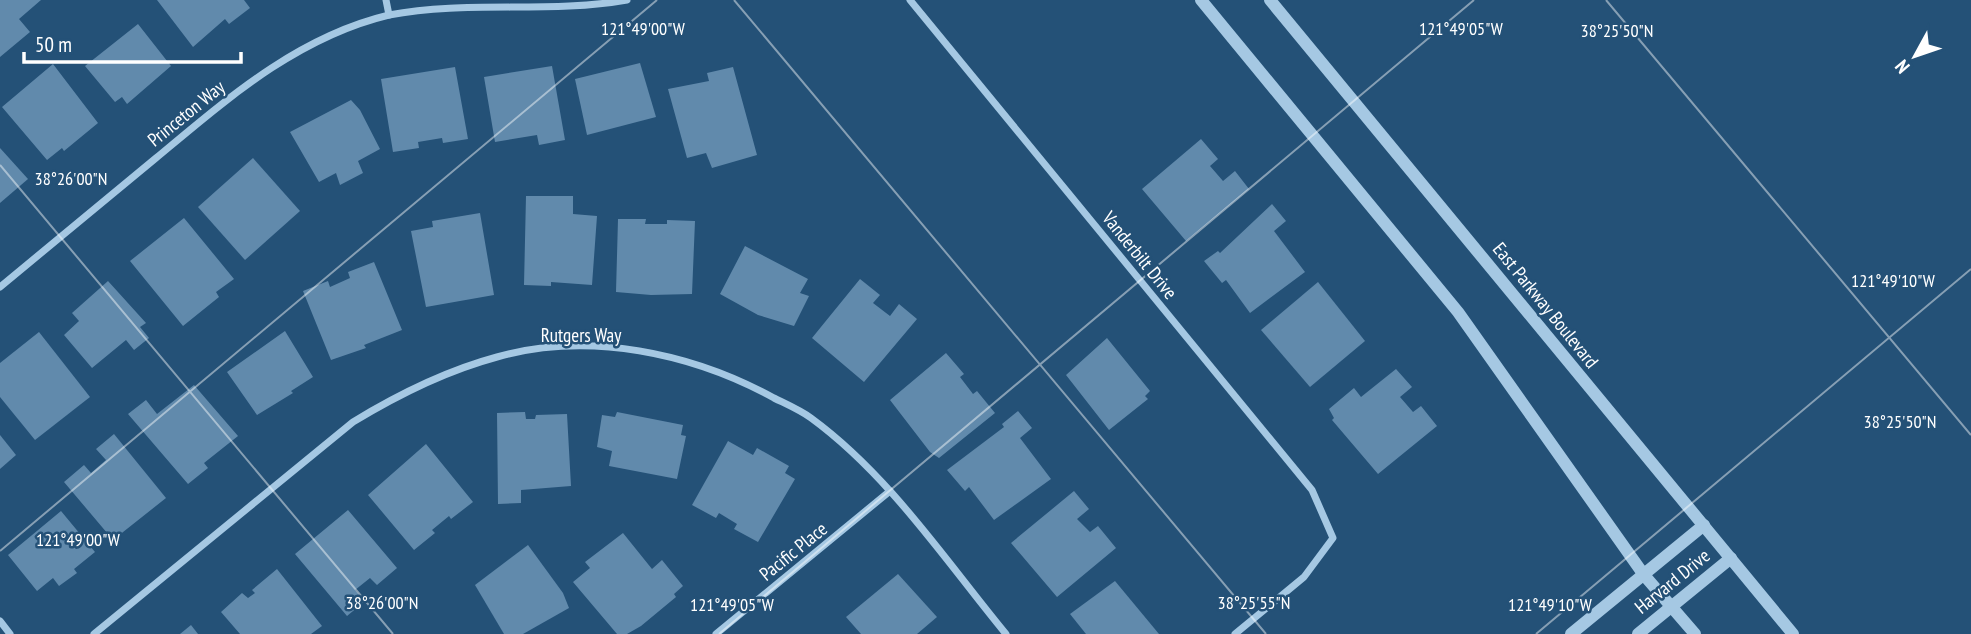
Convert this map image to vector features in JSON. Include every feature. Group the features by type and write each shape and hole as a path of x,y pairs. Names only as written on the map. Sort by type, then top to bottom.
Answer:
{"street":[{"path":"386,0 389,15"},
{"name":"Princeton Way","path":"0,287 261,74 337,32 389,15 450,5 589,7 627,0"},
{"name":"Vanderbilt Drive","path":"910,0 1312,490 1333,538 1304,577 1235,634"},
{"path":"1201,0 1458,312 1644,575 1695,634"},
{"name":"East Parkway Boulevard","path":"1270,0 1793,634"},
{"name":"Rutgers Way","path":"94,634 353,422 397,396 443,374 499,356 552,347 623,348 686,360 723,372 810,417 890,491 1006,634"},
{"name":"Pacific Place","path":"716,634 890,491"},
{"name":"Harvard Drive","path":"1572,634 1703,525"},
{"name":"Harvard Drive","path":"1638,634 1731,558"},
{"path":"0,621 10,634"}],"building":[{"path":"0,0 41,0 19,19 30,32 0,57"},
{"path":"157,0 244,0 250,8 229,24 225,19 193,47"},
{"path":"138,24 171,66 127,104 122,97 115,102 85,66"},
{"path":"640,63 656,117 587,135 575,79"},
{"path":"53,64 98,123 64,151 62,148 47,160 2,107"},
{"path":"552,66 565,140 539,145 537,135 495,142 484,77"},
{"path":"455,67 468,139 443,143 442,138 418,142 419,148 393,152 381,79"},
{"path":"733,67 757,155 712,168 706,153 687,158 668,89 709,81 707,73"},
{"path":"351,100 360,110 380,149 358,161 363,173 340,185 336,173 319,182 290,132"},
{"path":"1201,139 1218,159 1210,166 1223,181 1235,171 1249,189 1186,241 1142,189"},
{"path":"0,148 28,179 0,203"},
{"path":"253,158 300,211 245,260 198,207"},
{"path":"526,196 573,196 573,214 597,216 592,285 551,282 551,286 524,285"},
{"path":"1272,204 1286,221 1274,231 1305,272 1250,313 1226,280 1222,283 1204,261 1218,251 1220,253"},
{"path":"480,213 494,295 426,307 411,231 433,227 432,221"},
{"path":"184,218 234,279 216,292 219,297 183,326 130,261"},
{"path":"618,219 646,219 645,224 667,224 667,220 695,221 692,294 616,292"},
{"path":"745,246 808,279 800,293 809,296 794,326 758,315 720,294"},
{"path":"374,262 402,330 364,345 366,348 331,360 303,291 328,281 330,287 350,278 348,272"},
{"path":"860,279 880,295 873,303 890,316 899,304 917,319 864,382 812,338"},
{"path":"108,281 146,323 140,327 149,338 134,350 126,340 92,368 64,335 79,321 72,313"},
{"path":"1318,282 1365,341 1310,387 1261,330"},
{"path":"285,331 313,377 257,415 227,372"},
{"path":"39,332 90,397 35,440 0,397 0,363"},
{"path":"1107,338 1150,391 1145,396 1148,399 1109,430 1066,375"},
{"path":"946,353 964,374 960,377 973,394 977,391 995,413 939,458 930,452 890,400"},
{"path":"1396,369 1412,387 1400,397 1413,412 1421,406 1437,426 1378,474 1332,420 1334,418 1329,409 1354,388 1361,397"},
{"path":"194,385 238,436 204,463 208,468 188,484 128,414 146,400 157,414"},
{"path":"1018,411 1032,428 1020,438 1051,479 994,520 969,487 965,491 947,470 1004,427 1002,424"},
{"path":"525,412 526,419 535,419 536,415 567,414 571,486 521,490 521,503 498,504 497,413"},
{"path":"617,412 683,425 681,435 686,436 677,479 609,466 612,451 597,447 602,415 615,417"},
{"path":"114,434 166,498 113,540 64,482 84,465 91,473 106,460 96,449"},
{"path":"0,435 16,455 0,469"},
{"path":"728,441 753,455 757,448 789,466 785,473 795,479 758,542 734,529 737,524 719,513 716,518 692,505"},
{"path":"426,444 473,502 451,519 449,516 432,530 435,533 414,550 368,495"},
{"path":"1074,491 1089,509 1077,519 1090,532 1098,526 1116,548 1057,597 1011,543"},
{"path":"348,510 397,568 377,585 370,578 355,590 365,601 347,616 295,554"},
{"path":"61,511 95,552 74,569 77,573 59,586 53,578 37,591 8,555"},
{"path":"623,533 652,569 662,560 683,586 674,594 676,597 641,626 627,634 617,634 573,582 590,568 585,562"},
{"path":"528,545 563,593 569,608 523,634 504,634 475,585"},
{"path":"277,569 322,626 311,634 240,634 221,612 242,593 248,598 255,593 252,590"},
{"path":"898,574 937,617 917,634 861,634 846,617"},
{"path":"1115,581 1159,634 1086,634 1070,614"},
{"path":"191,625 198,634 180,634"}]}
